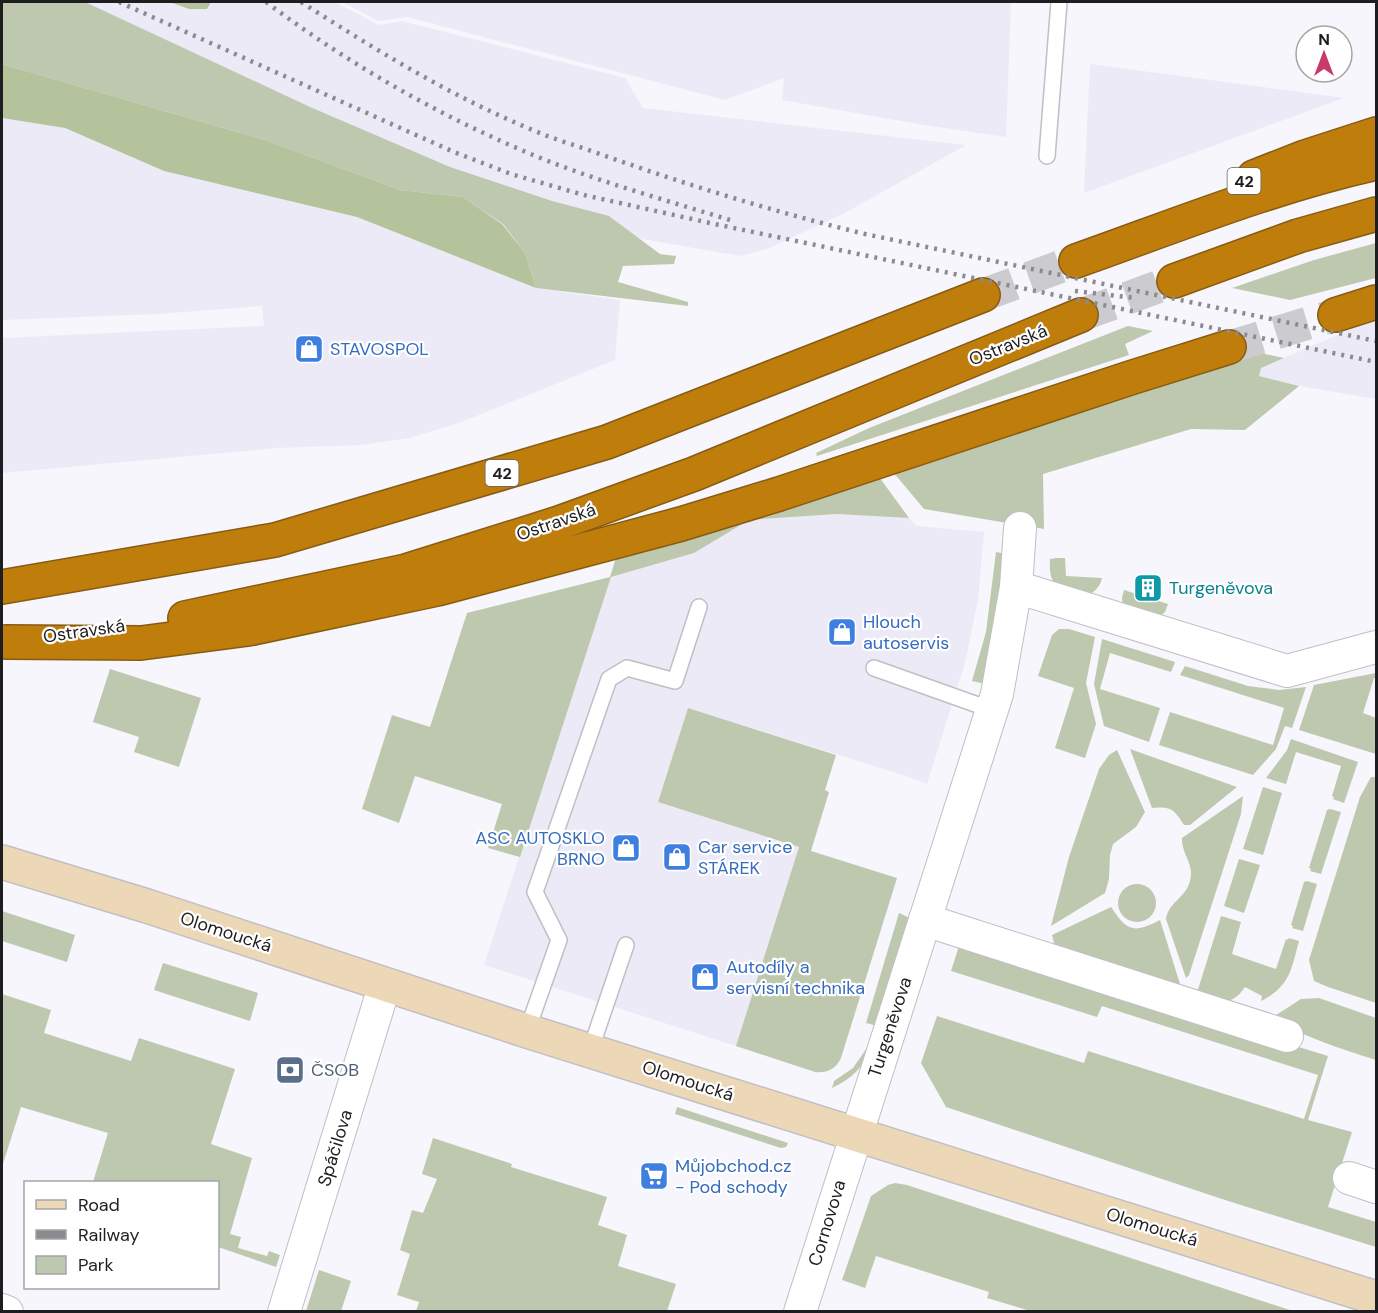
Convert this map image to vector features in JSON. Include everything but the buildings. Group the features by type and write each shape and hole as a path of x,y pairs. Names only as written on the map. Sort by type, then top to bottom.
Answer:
{"highway":[{"name":"42","path":"1119,246 1205,196 1305,157 1377,134"},
{"name":"42","path":"1076,261 1284,187 1377,163"},
{"path":"1174,281 1298,236 1377,214"},
{"name":"42","path":"2,587 275,540 606,442 983,295"},
{"path":"1335,315 1377,302"},
{"name":"Ostravská","path":"4,642 193,616 406,571 559,523 694,474 1081,315"},
{"path":"4,642 141,643 248,629 437,589 681,524 1229,347"}],"main road":[{"name":"Olomoucká","path":"2,862 147,906 590,1051 1377,1298"}],"street":[{"name":"Turgeněvova","path":"856,1134 997,694 1016,587 1020,528"},
{"path":"1016,587 1287,671 1377,647"},
{"path":"925,920 1287,1036"},
{"name":"Spáčilova","path":"284,1311 385,984"},
{"name":"Cornovova","path":"800,1311 856,1134"},
{"path":"2,1310 7,1311"}],"lane":[{"path":"1047,156 1059,2"},
{"path":"527,1031 559,940 535,892 609,679 627,668 675,681 699,607"},
{"path":"874,668 992,710"},
{"path":"590,1051 626,945"}],"shaded area":[{"path":"2,2 335,2 379,25 402,21 625,78 643,108 966,145 843,214 767,249 740,256 475,210 2,96"},
{"path":"342,2 1011,2 1006,137 782,100 784,78 725,100 407,17 378,21"},
{"path":"1090,64 1344,98 1084,193"},
{"path":"2,118 65,128 164,171 357,217 536,288 620,300 615,360 459,423 409,438 361,445 277,448 2,473 2,338 264,326 262,306 157,314 2,320"},
{"path":"1376,320 1376,399 1299,386 1259,376 1260,368"},
{"path":"837,514 909,518 917,526 984,532 978,600 965,663 927,784 688,708 658,802 799,847 736,1046 484,965 610,577 694,553 749,520"}],"green space":[{"path":"2,2 85,2 310,107 450,167 552,201 609,216 660,254 676,256 674,264 623,266 618,282 688,302 688,306 536,288 525,253 503,224 463,197 400,190 265,140 2,64"},
{"path":"170,2 211,2 207,9 189,9"},
{"path":"2,64 265,140 400,190 463,197 502,224 525,253 536,288 357,217 164,171 65,128 2,118"},
{"path":"1376,243 1376,278 1290,300 1232,288 1314,260"},
{"path":"1128,326 1153,331 1125,344 1129,355 817,456 816,453 869,428"},
{"path":"1251,351 1284,358 1261,368 1259,376 1299,386 1245,430 1191,429 1043,474 1044,529 924,509 888,466"},
{"path":"874,470 909,518 837,514 749,520 694,553 611,577 520,857 488,848 502,804 415,776 399,823 362,809 392,715 430,727 467,613 610,577 619,548"},
{"path":"996,552 1012,555 991,685 972,681 986,632"},
{"path":"1065,558 1066,576 1102,578 1098,587 1085,597 1057,586 1050,569 1050,559"},
{"path":"1124,590 1168,604 1165,612 1159,617 1123,606"},
{"path":"1059,629 1069,629 1095,637 1086,683 1096,724 1085,758 1055,748 1074,688 1038,676 1052,635"},
{"path":"1102,639 1175,662 1171,672 1110,653 1100,689 1160,708 1149,742 1104,726 1094,684"},
{"path":"1185,666 1248,686 1279,690 1306,687 1292,728 1285,726 1276,749 1253,775 1159,745 1170,712 1273,745 1284,708 1180,675"},
{"path":"110,669 201,698 179,767 134,752 139,737 93,722"},
{"path":"1376,673 1363,713 1376,718 1376,754 1299,730 1314,685"},
{"path":"688,708 836,755 825,790 829,792 811,851 897,878 841,1058 833,1068 827,1071 815,1072 736,1046 799,847 658,802"},
{"path":"1291,739 1358,762 1344,803 1333,799 1332,796 1341,766 1296,752 1286,784 1266,778 1287,750"},
{"path":"1130,749 1237,787 1190,825 1184,825 1168,808 1152,808"},
{"path":"1117,750 1145,812 1136,827 1113,844 1105,893 1051,926 1069,857 1099,769 1109,755"},
{"path":"1371,777 1376,777 1376,1003 1314,981 1309,960 1360,797"},
{"path":"1263,787 1282,793 1263,855 1243,849"},
{"path":"1243,796 1241,814 1189,975 1186,978 1166,919 1171,907 1187,889 1191,875 1182,838"},
{"path":"1327,810 1341,812 1321,874 1310,871 1309,868"},
{"path":"1239,859 1260,865 1244,913 1224,906"},
{"path":"1304,882 1317,884 1303,931 1292,928 1291,925"},
{"path":"1137,884 1144,885 1150,890 1155,896 1155,910 1150,916 1144,921 1137,922 1130,921 1124,916 1119,910 1118,903 1119,896 1124,890 1130,885"},
{"path":"1111,907 1131,928 1143,927 1160,920 1180,984 1167,987 1055,947 1052,935"},
{"path":"2,911 75,935 67,962 2,941"},
{"path":"899,913 912,919 878,1026 866,1023"},
{"path":"1221,916 1241,922 1232,954 1276,969 1286,939 1299,941 1288,977 1278,990 1261,1001 1262,996 1245,987 1240,994 1229,1001 1195,999"},
{"path":"960,943 1328,1056 1308,1120 1352,1132 1328,1207 1376,1222 1376,1247 1225,1200 946,1107 921,1063 937,1016 1084,1063 1088,1051 1304,1119 1318,1075 1102,1006 1097,1017 951,971"},
{"path":"163,963 258,993 250,1021 154,990"},
{"path":"2,994 51,1010 44,1033 131,1061 139,1038 235,1069 211,1144 252,1158 230,1234 241,1237 238,1248 267,1256 269,1251 280,1255 276,1267 219,1247 219,1181 93,1181 108,1133 21,1107 2,1167"},
{"path":"1319,998 1376,1018 1376,1060 1322,1042 1270,1019 1301,999"},
{"path":"869,1045 868,1053 857,1071 832,1088 834,1081 853,1068"},
{"path":"677,1107 788,1143 786,1147 781,1148 675,1114"},
{"path":"433,1138 512,1164 511,1167 607,1197 598,1225 627,1235 618,1266 676,1284 667,1311 416,1311 419,1302 397,1295 410,1254 400,1250 412,1210 423,1213 437,1179 422,1174"},
{"path":"895,1183 1293,1311 1034,1312 987,1298 989,1292 876,1256 865,1288 842,1280 871,1196"},
{"path":"319,1270 351,1281 341,1311 306,1311"}],"tunnel":[{"path":"983,295 1076,261"},
{"path":"1081,315 1174,281"},
{"path":"1229,347 1335,315"}],"railway":[{"path":"119,2 454,152 511,174 584,195 1376,362"},
{"path":"266,2 359,66 424,103 492,137 627,189 730,220"},
{"path":"301,2 415,72 504,118 551,137 698,187 865,234 1376,341"},
{"path":"1075,291 1135,298"}],"place":[{"name":"STAVOSPOL","path":"309,349"},
{"name":"Turgeněvova","path":"1148,588"},
{"name":"Hlouch autoservis","path":"842,632"},
{"name":"ASC AUTOSKLO BRNO","path":"626,848"},
{"name":"Car service STÁREK","path":"677,857"},
{"name":"Autodíly a servisní technika","path":"705,977"},
{"name":"ČSOB","path":"290,1070"},
{"name":"Můjobchod.cz - Pod schody","path":"654,1176"}]}
